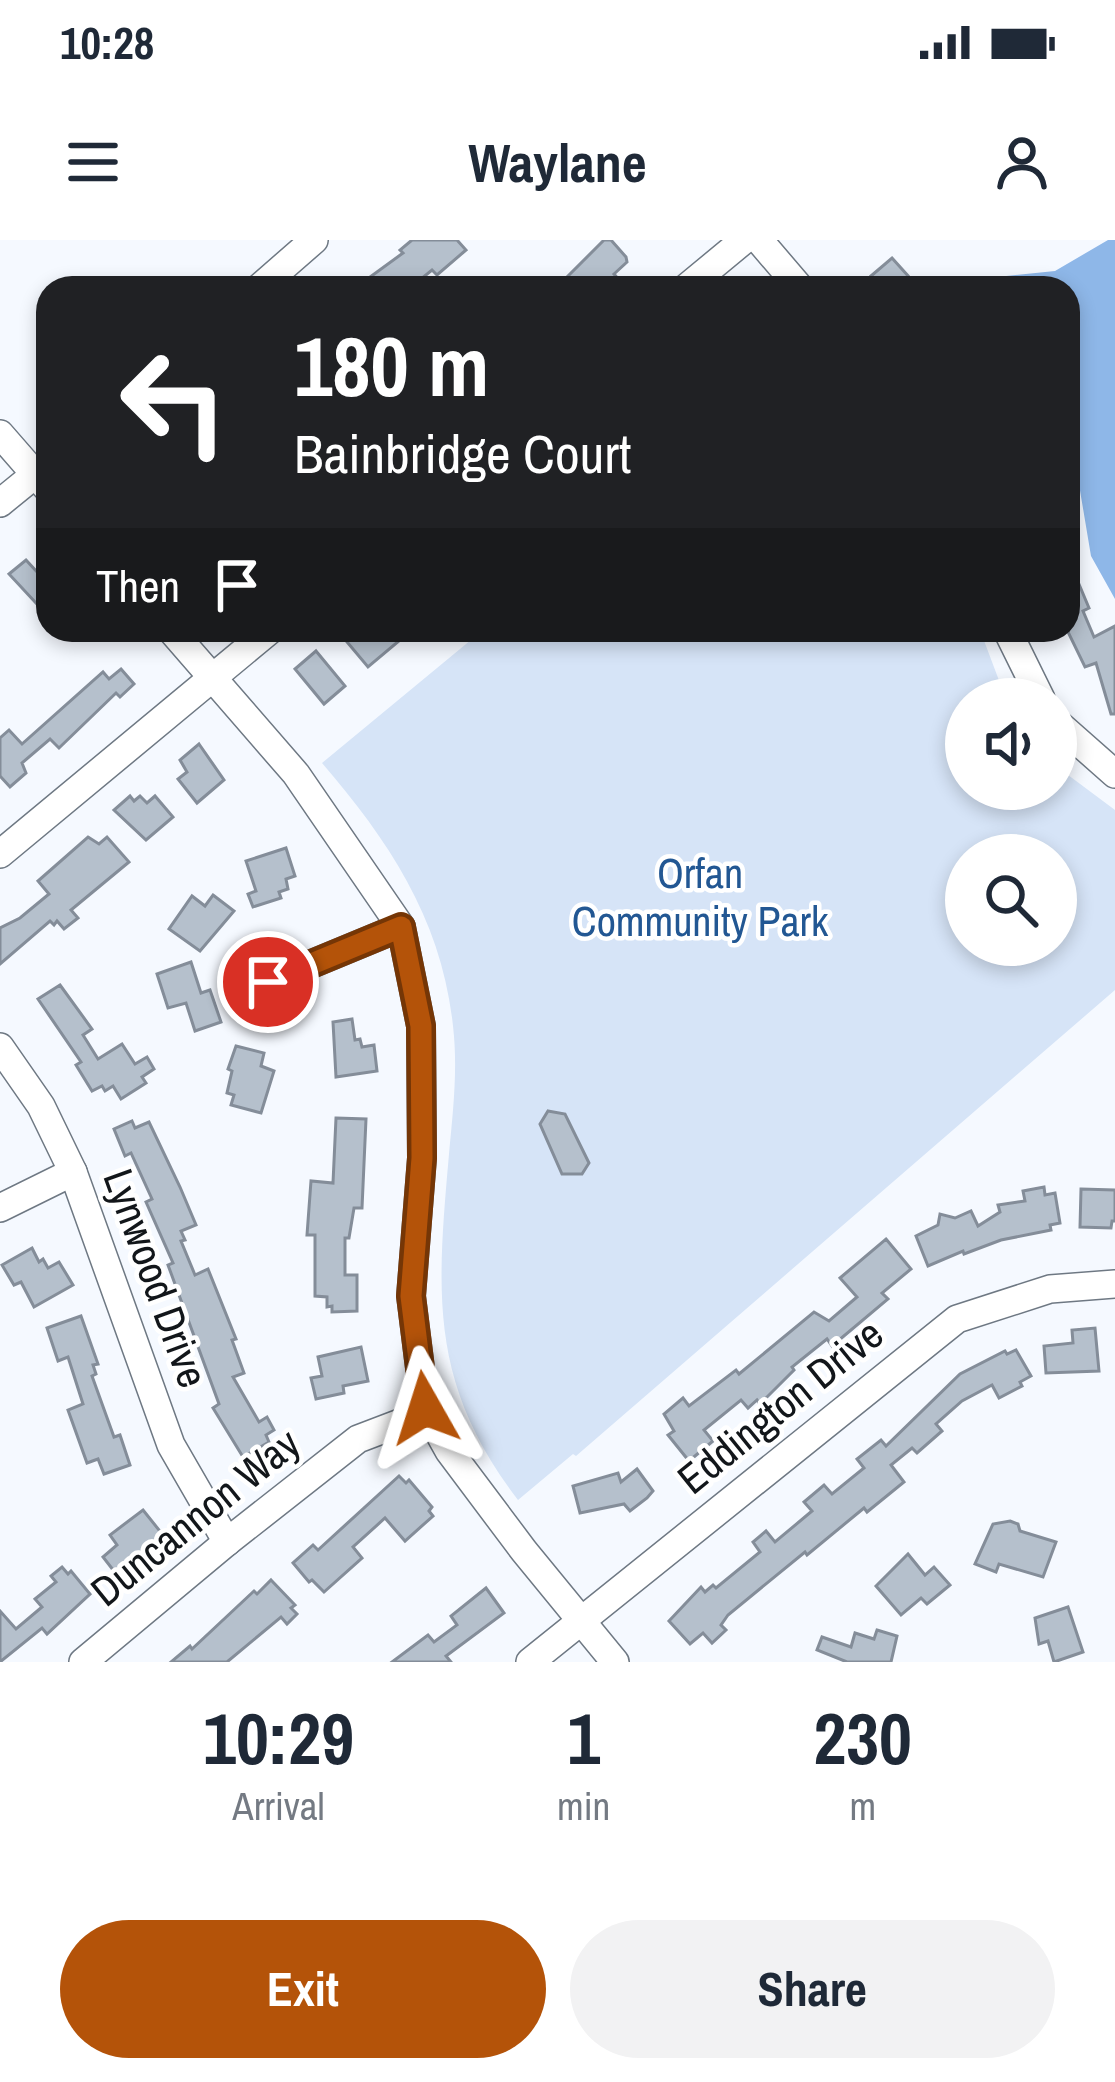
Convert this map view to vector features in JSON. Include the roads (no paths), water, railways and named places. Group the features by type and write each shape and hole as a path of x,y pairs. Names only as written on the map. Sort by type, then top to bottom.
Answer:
{"street":[{"path":"273,276 314,240"},
{"path":"700,276 744,240"},
{"path":"759,240 790,276"},
{"path":"0,434 36,468"},
{"path":"0,503 36,481"},
{"path":"182,642 296,774 401,927 421,1026 422,1158 411,1296 425,1408 449,1450 500,1519 615,1662"},
{"path":"0,854 256,642"},
{"path":"1013,642 1031,678"},
{"path":"1077,741 1115,774"},
{"path":"268,982 401,927"},
{"name":"Lynwood Drive","path":"0,1047 40,1106 74,1172 171,1445 227,1542"},
{"path":"0,1208 74,1172"},
{"name":"Eddington Drive","path":"530,1662 957,1319 1050,1288 1115,1285"},
{"name":"Duncannon Way","path":"83,1662 358,1439 425,1408"}],"park label":[{"name":"Orfan Community Park","path":"700,897"}]}
